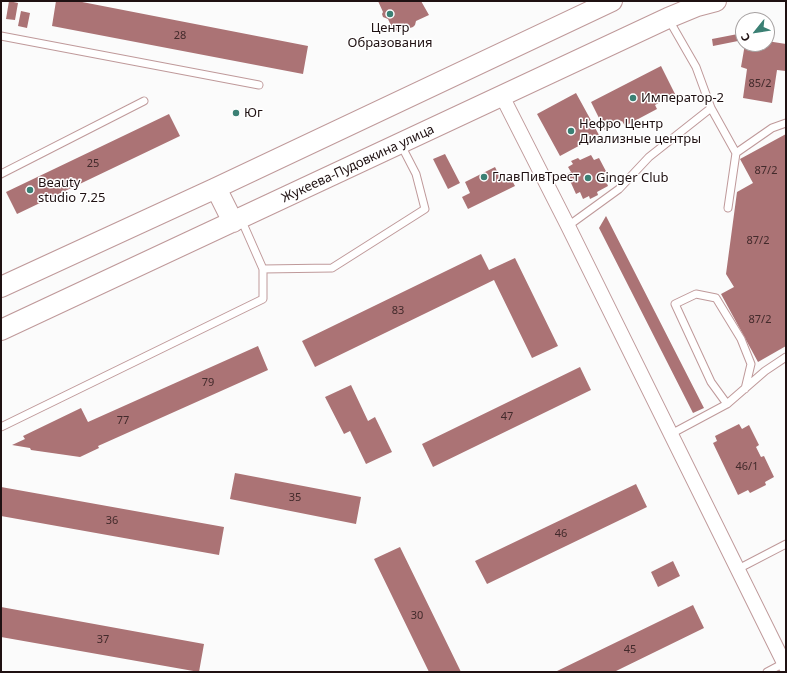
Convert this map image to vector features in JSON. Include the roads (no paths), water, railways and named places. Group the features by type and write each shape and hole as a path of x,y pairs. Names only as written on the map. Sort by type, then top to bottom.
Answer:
{"main road":[{"path":"1,287 216,188 612,1"},
{"name":"Жукеева-Пудовкина улица","path":"1,330 668,18 697,6 716,1"},
{"path":"216,188 237,220"}],"street":[{"path":"502,96 568,226 785,665"}],"lane":[{"path":"668,18 696,67 711,108 736,153 728,208"},
{"path":"1,36 259,85"},
{"path":"1,174 144,102"},
{"path":"568,226 619,190 649,157 711,108"},
{"path":"736,153 772,128 786,123"},
{"path":"263,269 332,268 426,209 416,174 401,144"},
{"path":"1,427 263,299 263,269 237,220"},
{"path":"727,404 711,382 675,304 696,294 716,298 741,339 751,364 745,389"},
{"path":"671,434 727,404 765,372 786,357"},
{"path":"738,569 786,544"},
{"path":"767,672 785,665"}],"place":[{"name":"Центр Образования","path":"390,14"},
{"name":"Император-2","path":"633,98"},
{"name":"Юг","path":"236,113"},
{"name":"Нефро Центр Диализные центры","path":"571,131"},
{"name":"ГлавПивТрест","path":"484,177"},
{"name":"Ginger Club","path":"588,178"},
{"name":"Beauty studio 7.25","path":"30,190"}]}
